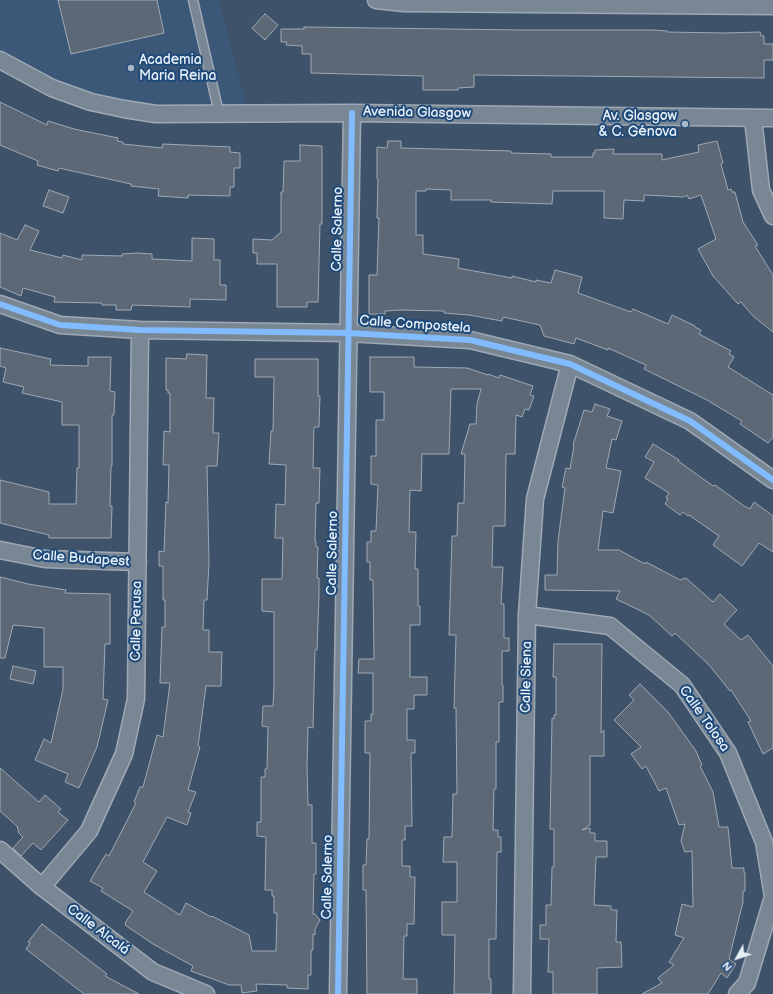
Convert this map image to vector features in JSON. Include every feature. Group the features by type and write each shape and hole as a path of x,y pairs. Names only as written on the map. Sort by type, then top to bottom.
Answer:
{"street":[{"path":"376,0 404,3 764,4"},
{"name":"Avenida Glasgow","path":"0,60 52,88 91,102 156,114 352,113 773,118"},
{"name":"Calle Salerno","path":"338,994 352,113"},
{"path":"753,118 761,190 773,216"},
{"name":"Calle Compostela","path":"0,304 60,325 140,330 348,333 470,340 570,364 690,421 773,480"},
{"name":"Calle Perusa","path":"42,887 89,831 124,754 136,699 140,330"},
{"name":"Calle Siena","path":"522,994 527,615 535,499 570,364"},
{"name":"Calle Budapest","path":"0,550 45,559 138,562"},
{"name":"Calle Tolosa","path":"527,615 610,626 682,685 728,753 764,842 773,897 747,983 737,994"},
{"name":"Calle Alcalá","path":"0,850 42,887 153,972 206,994"}],"lane":[{"path":"193,0 219,114"}],"shaded area":[{"name":"Academia Maria Reina","path":"0,0 219,0 248,111 157,109 53,84 0,51"}],"building":[{"path":"58,0 157,0 164,33 71,54"},
{"path":"265,14 278,25 265,40 252,28"},
{"path":"304,27 653,30 667,32 724,33 760,32 761,36 764,36 764,44 773,44 773,60 764,60 764,78 474,75 474,87 458,88 458,90 423,90 423,76 311,73 311,54 302,54 302,46 286,45 287,42 281,42 281,29 304,29"},
{"path":"0,102 47,125 48,121 74,129 118,138 117,141 123,142 123,144 162,148 163,144 230,147 230,152 240,153 240,168 234,168 234,187 230,187 230,196 188,195 188,198 158,196 159,189 131,186 131,184 59,168 58,171 37,165 38,161 0,145"},
{"path":"388,141 401,141 401,148 511,151 511,153 551,154 551,157 593,157 595,150 614,149 613,154 662,154 662,160 699,152 698,145 717,141 728,190 731,189 732,192 735,192 743,222 758,245 755,246 773,275 773,332 753,316 741,302 738,304 713,276 698,249 716,239 701,195 689,199 687,195 684,197 644,195 644,201 624,200 623,219 604,218 604,191 553,191 552,204 491,202 491,200 451,200 451,190 426,189 426,191 416,191 416,235 423,235 423,254 459,259 458,268 512,278 512,276 536,282 536,280 551,283 555,270 582,277 578,293 631,312 633,309 668,324 672,315 695,326 701,330 699,334 731,351 729,354 734,357 728,367 773,395 773,437 768,443 740,424 742,421 707,400 644,369 646,365 608,348 608,350 576,338 574,344 544,336 540,325 503,317 502,321 469,315 444,313 444,311 401,310 385,311 385,314 369,314 369,275 377,275 379,218 377,218 377,147 387,148"},
{"path":"300,145 322,146 322,224 320,224 318,302 307,302 307,307 277,307 277,264 257,264 257,253 253,253 253,239 272,240 281,232 281,192 283,192 284,161 300,161"},
{"path":"49,190 69,197 63,213 43,206"},
{"path":"25,225 39,231 30,250 62,258 63,255 82,260 82,255 122,256 122,254 137,253 152,254 152,259 192,261 192,238 214,239 214,260 220,260 220,285 226,285 226,300 190,299 190,307 132,305 131,310 116,310 116,305 102,305 102,303 54,302 55,297 23,288 21,296 0,287 0,233 17,240"},
{"path":"0,348 51,359 50,365 88,366 88,357 111,357 110,391 115,392 114,415 112,415 110,506 112,506 111,538 49,538 49,535 0,523 0,480 49,492 49,504 76,504 77,468 79,468 79,425 62,425 62,402 22,393 24,387 3,382 6,368 0,366"},
{"path":"187,354 207,355 206,398 214,398 213,433 219,433 217,466 207,466 209,563 207,600 204,600 203,630 209,630 209,652 222,652 221,686 206,686 198,746 200,747 188,790 196,792 188,812 191,813 187,825 167,817 143,862 157,871 144,892 180,915 186,903 249,935 252,951 276,951 277,913 274,913 274,896 272,896 272,890 265,890 266,837 257,836 257,822 261,822 261,777 265,777 265,769 267,769 268,727 262,726 263,706 273,706 274,686 274,612 262,611 262,579 282,579 283,538 275,538 276,504 285,505 286,465 269,464 271,431 273,431 274,377 255,377 255,359 318,359 318,396 320,396 319,427 314,427 313,468 320,468 319,503 316,503 315,541 316,547 318,547 317,578 319,578 319,597 317,650 315,650 313,728 308,727 307,766 308,805 312,805 312,843 316,843 316,874 314,874 313,914 315,914 320,920 315,929 315,935 313,934 313,950 311,950 311,975 308,975 308,989 287,988 287,985 256,984 257,991 242,993 241,985 229,985 191,971 193,966 153,944 125,925 133,911 101,891 103,888 90,881 106,854 109,856 136,803 134,802 140,787 143,787 157,735 163,737 170,683 160,683 162,627 165,627 165,600 163,600 163,566 159,566 159,551 164,552 166,502 168,503 169,465 163,465 164,431 170,432 170,393 166,390 166,358 186,359"},
{"path":"370,357 414,357 414,367 467,368 499,378 500,375 533,386 530,395 534,396 529,410 525,409 522,417 516,415 515,454 506,454 505,526 493,526 492,567 503,567 501,604 504,604 504,638 509,638 509,651 502,651 503,702 499,702 499,742 496,742 496,789 494,789 493,830 498,830 498,837 501,837 501,852 497,852 496,939 489,939 489,979 491,979 491,994 454,994 455,935 442,935 442,902 457,902 457,862 443,862 444,837 452,837 453,794 457,794 456,708 454,708 456,635 449,635 452,536 457,536 458,503 464,503 465,454 461,454 470,424 476,424 477,404 481,389 451,389 449,454 422,454 421,491 410,490 409,532 416,532 415,569 418,569 418,606 420,606 420,625 410,625 410,677 427,677 427,695 414,695 414,709 407,709 407,740 415,740 415,753 411,753 412,826 405,826 405,840 402,840 402,866 410,866 410,877 415,877 414,924 407,924 407,936 404,936 403,979 417,979 417,994 367,994 366,890 363,890 363,865 366,865 367,839 369,839 370,753 365,753 365,721 371,721 371,714 373,714 373,673 358,673 359,659 374,659 373,580 370,580 370,562 367,562 367,542 371,542 371,531 376,531 378,485 371,484 371,456 376,456 376,420 384,420 384,392 370,392"},
{"path":"595,404 610,409 607,416 622,421 616,440 612,439 606,468 621,471 613,513 603,511 598,550 619,550 680,580 686,578 713,602 720,594 737,610 724,624 741,640 748,635 773,666 773,748 763,754 748,722 751,721 731,690 730,691 709,665 675,633 672,636 649,615 616,599 620,591 545,590 545,575 557,575 558,541 565,488 562,487 566,468 570,469 573,445 584,410 592,412"},
{"path":"653,444 679,460 678,461 713,486 715,485 744,506 750,509 754,502 773,516 773,552 759,543 742,566 713,545 719,536 689,515 688,516 683,512 680,515 665,504 669,493 645,478 654,462 645,457"},
{"path":"0,577 28,584 66,590 65,593 110,594 110,644 105,644 103,699 108,700 97,747 79,788 65,782 68,774 35,760 44,739 51,743 63,689 63,667 44,667 44,628 13,625 5,658 0,658"},
{"path":"554,644 602,644 601,733 604,730 604,756 590,756 590,825 582,830 590,828 590,833 595,833 595,841 607,841 607,857 596,857 594,905 611,906 611,910 617,910 616,942 621,942 622,967 597,968 597,994 553,994 553,972 548,972 549,939 540,939 540,925 546,925 546,905 551,905 552,867 554,867 554,829 550,829 552,718 554,719 554,715 556,715 556,677 553,677"},
{"path":"13,666 36,671 33,684 10,679"},
{"path":"640,684 668,712 696,751 702,765 700,766 713,792 719,827 728,827 732,868 744,868 745,891 743,891 743,902 729,959 736,964 727,978 721,973 708,994 642,994 662,983 658,978 674,965 669,962 684,938 675,935 682,904 693,907 692,851 685,852 681,841 685,824 679,825 666,788 659,791 646,766 642,769 631,754 641,747 614,720 634,700 629,695"},
{"path":"0,768 39,802 45,795 61,809 58,812 68,820 41,850 33,843 21,856 13,848 23,837 18,832 18,827 0,811"},
{"path":"42,924 107,974 105,976 139,994 84,994 26,949 30,943 28,942"}],"cycle path":[{"path":"338,994 352,113"},
{"path":"0,304 60,325 140,330 348,333 470,340 570,364 690,421 773,480"}],"place":[{"name":"Academia Maria Reina","path":"131,68"},
{"name":"Av. Glasgow & C. Génova","path":"685,124"}]}
